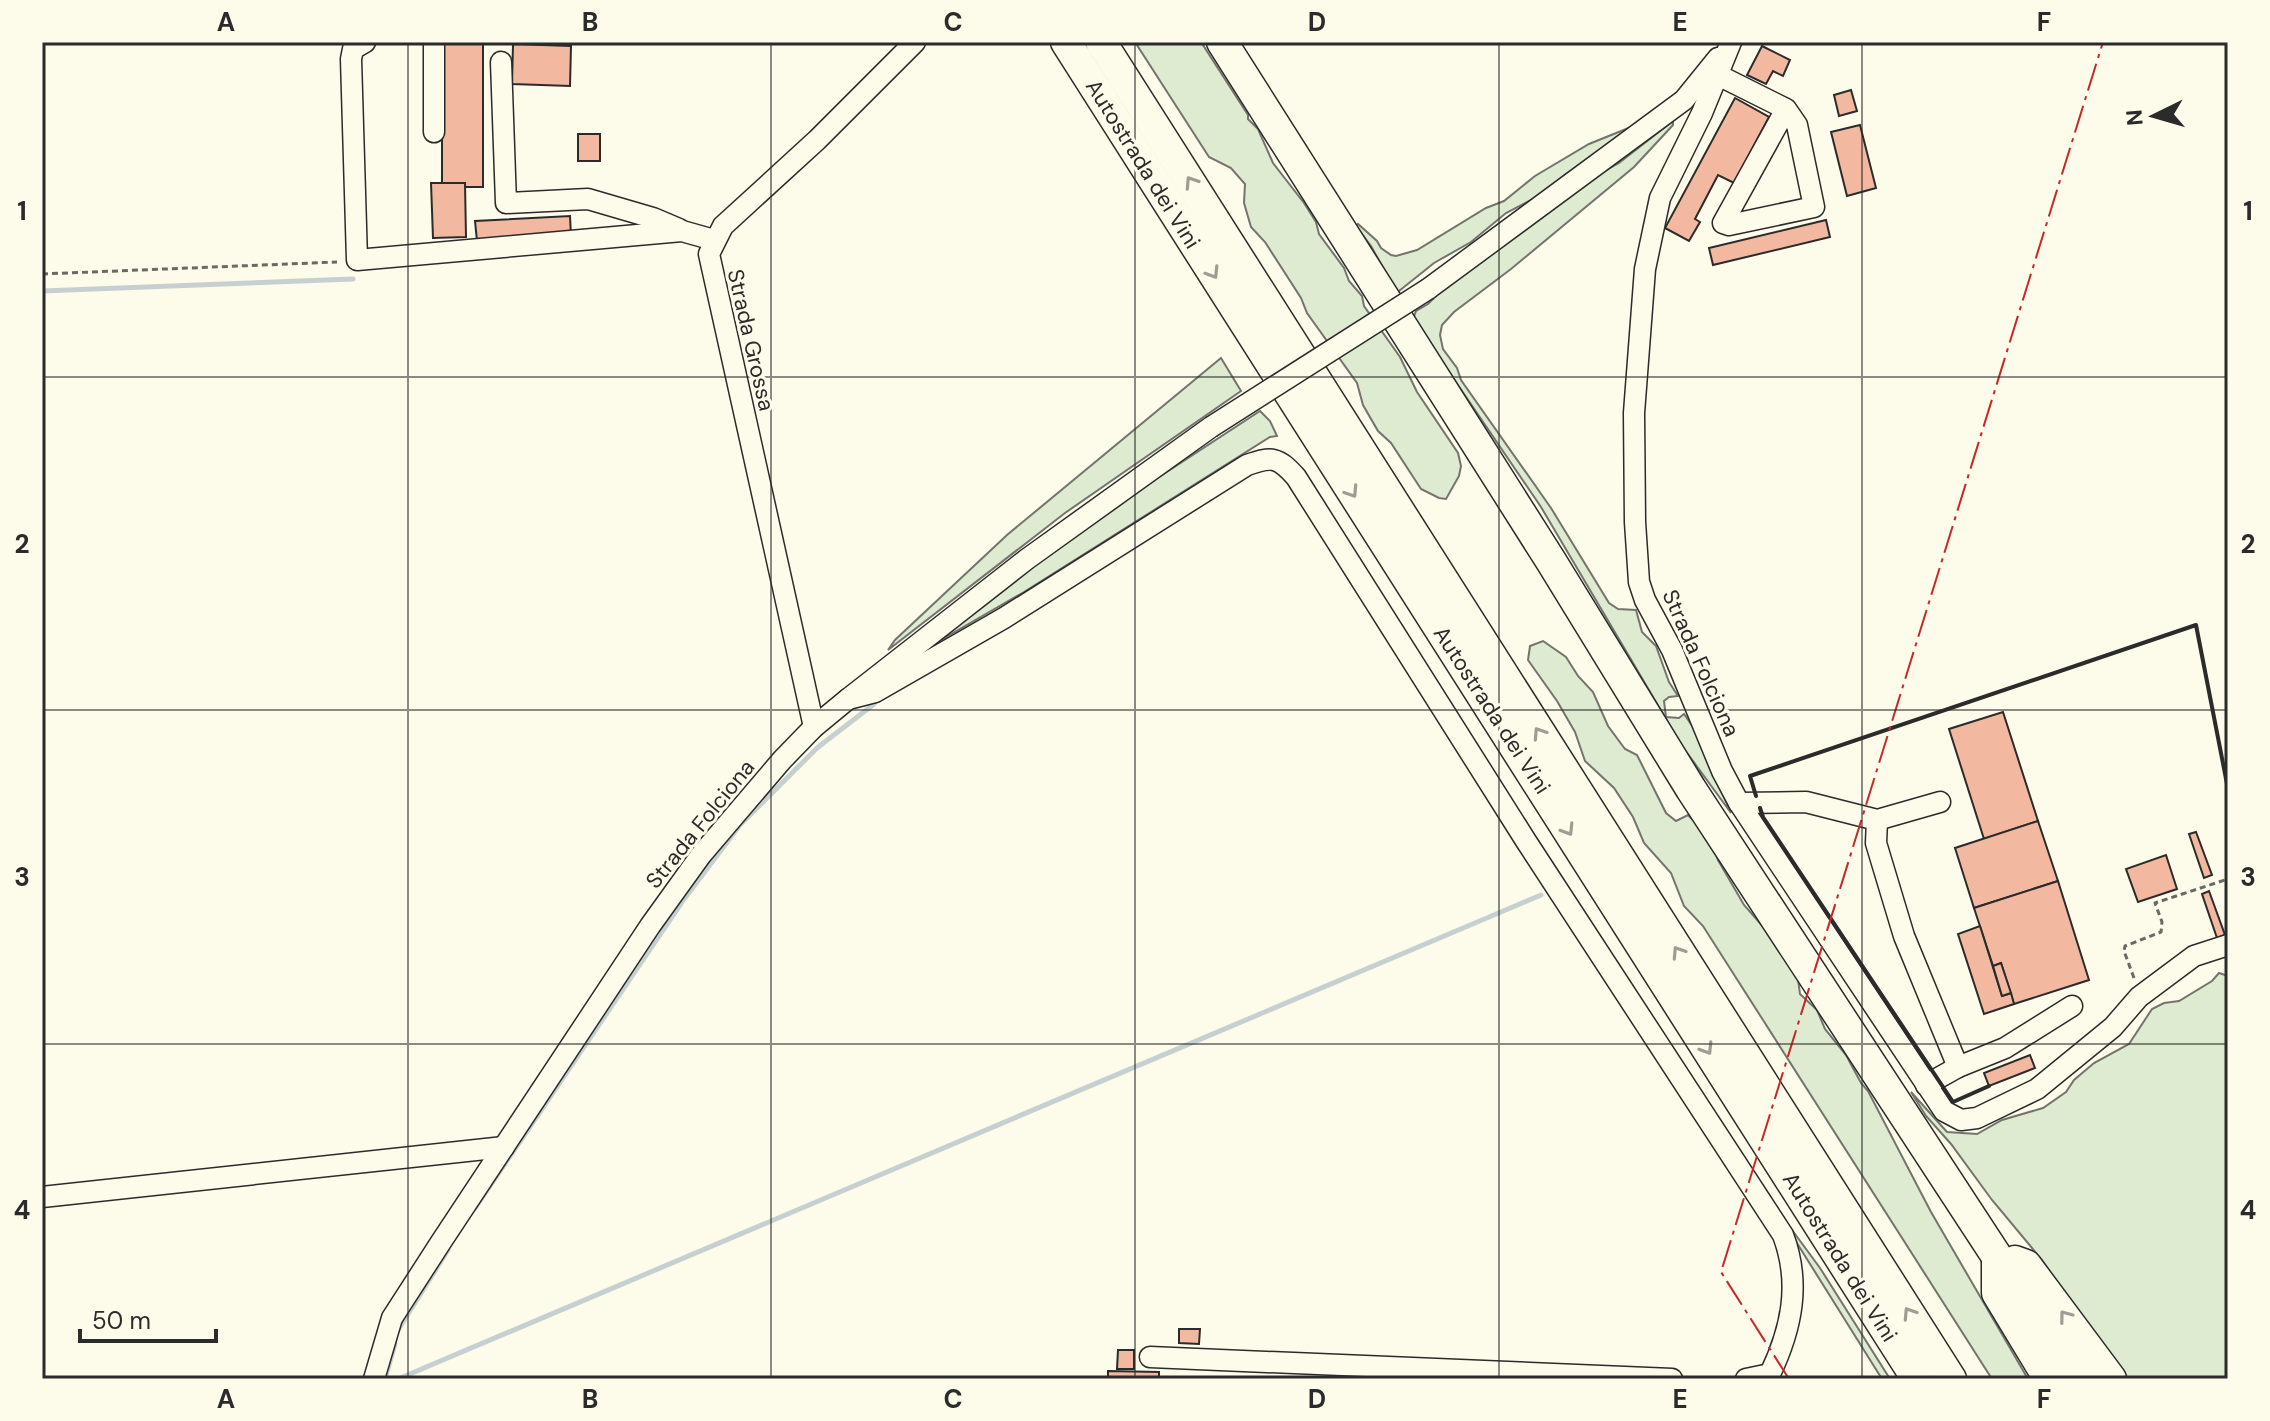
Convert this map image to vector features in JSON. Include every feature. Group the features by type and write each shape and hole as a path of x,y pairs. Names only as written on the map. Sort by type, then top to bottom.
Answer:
{"highway":[{"name":"Autostrada dei Vini","path":"1066,42 1917,1379"},
{"name":"Autostrada dei Vini","path":"1101,42 1951,1379"},
{"path":"1222,42 1551,561 1691,789 2077,1379"},
{"path":"1997,1256 1997,1293 2049,1379"},
{"path":"1997,1256 2026,1265 2111,1379"}],"street":[{"path":"365,42 353,49 351,59 357,260 682,231"},
{"path":"434,42 434,132"},
{"path":"501,62 506,203 588,199 714,240 723,226 817,140 915,42"},
{"name":"Strada Folciona","path":"1730,42 1702,113 1670,173 1652,231 1637,362 1635,522 1639,582 1645,600 1672,650 1722,771 1739,803 1944,1111 1961,1120 1977,1118 2037,1089 2113,1027 2139,997"},
{"name":"Strada Folciona","path":"374,1379 392,1318 650,926 701,855 814,727 1027,559 1211,427 1428,289 1684,100 1730,42"},
{"path":"1718,75 1786,109 1797,125 1814,207 1729,225 1723,223 1786,109"},
{"name":"Strada Grossa","path":"714,240 709,254 710,267 814,727"},
{"path":"848,699 875,692 1004,618 1247,465 1275,459 1285,464 1783,1235 1792,1259 1794,1279 1783,1346 1770,1374 1746,1379"},
{"path":"1739,803 1806,802 1877,820 1940,802"},
{"path":"1877,820 1876,843 1904,936 1958,1067"},
{"path":"2139,997 2194,956 2228,945"},
{"path":"1926,1085 1958,1067 2005,1048 2072,1006"},
{"path":"42,1197 504,1147"},
{"path":"1150,1357 1672,1379"}],"path":[{"path":"42,274 357,260"},
{"path":"2139,997 2124,951 2125,946 2161,932 2162,922 2155,903 2228,879"}],"green space":[{"path":"1135,42 1201,42 1248,119 1258,129 1273,163 1304,203 1316,222 1319,234 1362,296 1364,306 1400,357 1417,392 1458,453 1461,466 1459,476 1446,499 1421,489 1391,443 1378,431 1363,405 1357,383 1307,313 1301,298 1265,242 1251,227 1244,203 1245,184 1231,168 1209,157"},
{"path":"1673,121 1673,125 1634,167 1454,312 1442,325 1440,335 1443,349 1457,368 1461,380 1551,508 1609,603 1618,609 1636,610 1642,632 1656,646 1669,682 1678,696 1664,701 1666,717 1679,718 1684,714 1693,727 1731,813 1682,746 1541,507 1413,319 1416,311 1428,304 1459,273 1482,262"},
{"path":"1636,125 1541,195 1506,213 1471,242 1434,263 1399,291 1396,291 1356,226 1358,224 1391,255 1417,250 1486,208 1504,201 1535,176 1589,144"},
{"path":"1221,358 1241,391 1065,513 888,650 1007,535"},
{"path":"1260,411 1270,421 1277,436 1270,437 1024,592 901,663 1075,532"},
{"path":"1543,641 1566,657 1593,692 1608,726 1625,749 1637,755 1666,813 1676,821 1688,815 1709,836 1718,860 1744,905 1766,930 1798,979 1800,994 1817,1010 1825,1029 1846,1055 1868,1091 1931,1212 2028,1379 1992,1379 1703,926 1684,906 1671,873 1644,843 1633,817 1614,788 1585,761 1575,732 1528,660 1530,646"},
{"path":"2219,973 2228,976 2228,1379 2123,1379 2042,1260 1926,1116 1911,1092 1947,1132 1977,1134 2002,1120 2043,1108 2066,1092 2074,1080 2094,1063 2129,1044 2152,1009 2179,1001 2212,981"},
{"path":"1770,1200 1820,1268 1890,1379 1882,1379"}],"building":[{"path":"442,42 483,42 483,187 442,183"},
{"path":"513,44 571,46 570,86 512,84"},
{"path":"1762,46 1790,60 1783,76 1773,71 1766,84 1747,75"},
{"path":"1851,90 1857,111 1839,116 1834,95"},
{"path":"1735,98 1769,117 1734,183 1718,175 1695,219 1700,222 1689,241 1665,228"},
{"path":"1860,125 1876,188 1847,196 1831,132"},
{"path":"578,134 600,134 600,161 578,161"},
{"path":"431,183 465,183 466,237 433,238"},
{"path":"570,216 571,236 477,241 475,221"},
{"path":"1826,220 1830,237 1713,265 1709,248"},
{"path":"2003,712 2038,821 1984,839 1949,729"},
{"path":"2038,821 2058,881 1974,908 1955,848"},
{"path":"2196,832 2212,875 2204,878 2189,834"},
{"path":"2166,855 2177,889 2138,902 2126,869"},
{"path":"2058,881 2089,980 2014,1004 2001,963 1993,966 1974,908"},
{"path":"2209,891 2225,935 2217,938 2202,894"},
{"path":"1980,926 2002,996 2011,993 2014,1004 1984,1014 1958,934"},
{"path":"2001,963 2011,993 2002,996 1993,966"},
{"path":"2030,1055 2035,1068 1989,1086 1984,1073"},
{"path":"1179,1329 1200,1329 1199,1344 1179,1343"},
{"path":"1118,1350 1134,1350 1134,1369 1117,1369"},
{"path":"1108,1371 1159,1372 1159,1379 1108,1379"}],"waterway":[{"path":"42,291 353,279"},
{"path":"475,1208 682,902 740,825 817,748 874,704"},
{"path":"398,1379 1541,895"},
{"path":"398,1330 448,1250"},
{"path":"385,1379 395,1344"}],"wall":[{"path":"1756,796 1750,776 2196,625 2228,789"},
{"path":"1760,808 1763,817 1953,1102 1989,1086"}],"power":[{"path":"1789,1379 1721,1272 2103,42"}]}
